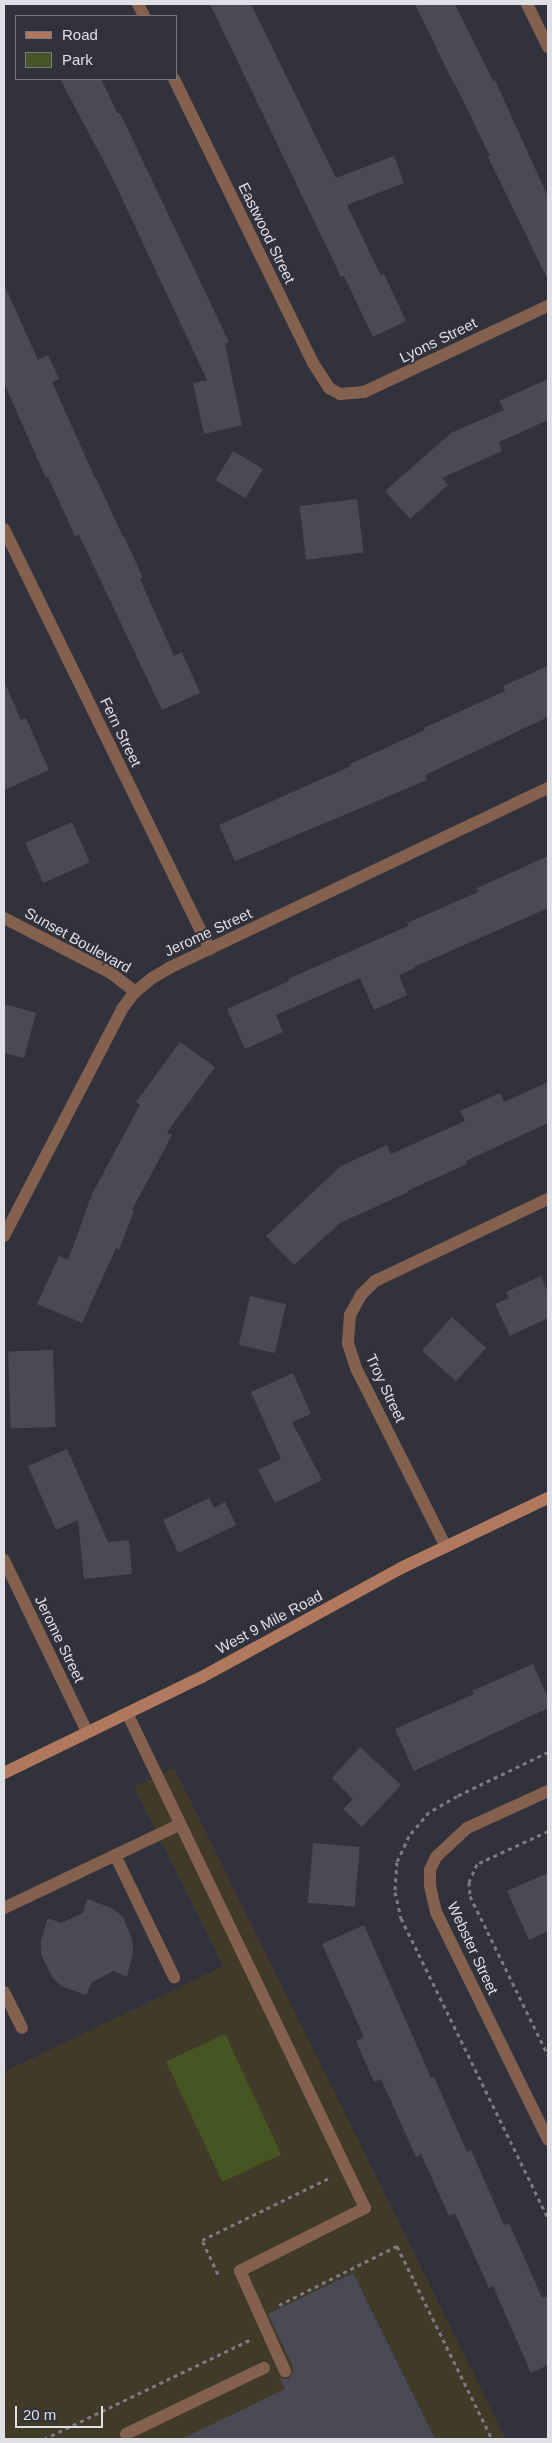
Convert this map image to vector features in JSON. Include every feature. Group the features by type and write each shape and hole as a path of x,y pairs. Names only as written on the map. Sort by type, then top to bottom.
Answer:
{"main road":[{"name":"West 9 Mile Road","path":"4,1773 202,1677 401,1568 548,1498"}],"street":[{"path":"527,4 548,47"},
{"name":"Eastwood Street","path":"174,80 313,363 329,388 340,394"},
{"name":"Lyons Street","path":"340,394 364,392 379,386 548,306"},
{"name":"Fern Street","path":"4,529 210,949"},
{"name":"Jerome Street","path":"4,1236 122,1009 135,992 165,970 548,788"},
{"name":"Sunset Boulevard","path":"4,918 111,973 135,992"},
{"name":"Troy Street","path":"446,1547 356,1368 348,1343 350,1315 361,1295 375,1281 548,1199"},
{"name":"Jerome Street","path":"4,1560 87,1732"},
{"path":"127,1713 179,1825 365,2208 240,2271 258,2316 284,2371"},
{"name":"Webster Street","path":"548,1791 467,1828 436,1857 430,1870 430,1886 436,1912 548,2140"},
{"path":"4,1908 179,1825"},
{"path":"115,1855 174,1977"},
{"path":"4,1992 22,2028"},
{"path":"126,2434 264,2368"}],"path":[{"path":"548,1831 477,1864 472,1871 469,1882 470,1896 548,2055"},
{"path":"222,2282 202,2240 332,2176"},
{"path":"264,2368 242,2323 397,2246 492,2439"},
{"path":"44,2439 250,2340"}],"shaded area":[{"path":"174,1768 506,2439 4,2439 4,2072 223,1966 134,1787"}],"green space":[{"path":"225,2034 281,2155 222,2182 166,2061"}],"building":[{"path":"210,4 251,4 336,178 394,156 404,183 347,205 381,276 384,274 406,321 373,337 344,276 341,277"},
{"path":"415,4 455,4 493,81 495,80 548,197 548,280 488,157 490,156"},
{"path":"61,80 101,80 118,114 120,113 229,342 225,344 242,425 204,434 193,383 207,380 111,175"},
{"path":"4,284 38,360 48,355 59,379 52,382 143,578 140,579 174,656 182,652 200,693 162,710 79,535 75,536 48,477 46,478 4,383"},
{"path":"548,379 548,420 499,442 502,451 442,478 448,485 410,519 385,491 451,433 504,410 499,401"},
{"path":"233,451 263,469 245,498 215,480"},
{"path":"357,499 364,553 306,560 299,506"},
{"path":"548,666 548,717 425,775 427,780 235,861 219,825 351,766 350,764 505,691 503,686"},
{"path":"4,681 21,720 26,718 49,770 4,790"},
{"path":"72,822 90,862 43,883 25,843"},
{"path":"548,856 548,908 399,975 407,995 374,1010 360,978 276,1015 283,1032 245,1049 227,1009 289,981 288,979 408,926 407,923 478,892 477,888"},
{"path":"4,1004 36,1013 24,1058 4,1053"},
{"path":"180,1042 215,1067 167,1132 172,1135 132,1210 134,1211 119,1250 116,1248 82,1323 37,1304 59,1256 68,1260 92,1194 140,1105 136,1102"},
{"path":"548,1082 548,1123 466,1161 467,1164 340,1223 294,1265 266,1236 341,1166 387,1145 391,1154 465,1121 460,1111 500,1093 504,1102"},
{"path":"541,1276 548,1293 548,1318 510,1336 495,1304 509,1298 506,1292"},
{"path":"250,1296 286,1304 275,1353 239,1345"},
{"path":"452,1317 486,1348 456,1381 422,1350"},
{"path":"53,1350 56,1427 11,1429 8,1352"},
{"path":"293,1373 311,1414 292,1422 322,1480 275,1503 258,1470 281,1459 251,1392"},
{"path":"67,1449 108,1542 129,1540 132,1574 84,1579 78,1520 56,1530 28,1466"},
{"path":"209,1498 214,1508 225,1502 236,1525 178,1553 163,1520"},
{"path":"533,1664 548,1698 548,1708 414,1771 395,1729 474,1694 472,1691"},
{"path":"360,1747 401,1785 362,1827 343,1809 353,1799 332,1778"},
{"path":"313,1843 360,1847 355,1907 308,1903"},
{"path":"548,1873 548,1931 529,1940 507,1891"},
{"path":"87,1899 112,1908 123,1917 132,1939 133,1952 127,1977 113,1971 92,1982 86,1995 61,1986 52,1977 41,1954 41,1940 48,1918 61,1923 83,1913"},
{"path":"364,1925 431,2078 434,2077 467,2152 471,2150 504,2225 509,2223 542,2298 548,2296 548,2365 531,2373 493,2286 489,2288 455,2213 449,2216 421,2154 416,2157 381,2079 374,2082 356,2041 364,2037 322,1944"},
{"path":"353,2273 435,2439 182,2439 285,2389 279,2376 284,2379 289,2378 293,2372 293,2367 268,2314"}]}
